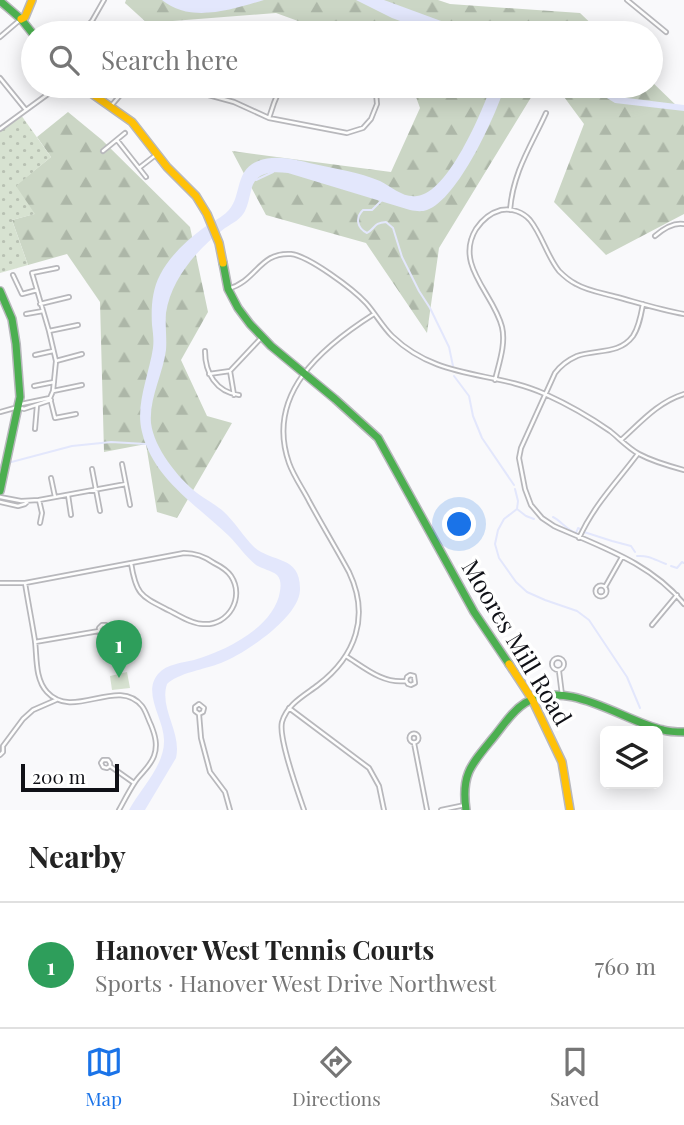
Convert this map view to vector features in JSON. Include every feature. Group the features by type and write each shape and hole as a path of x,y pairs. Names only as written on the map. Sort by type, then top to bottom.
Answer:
{"street":[{"path":"0,37 24,17 32,0"},
{"path":"92,21 104,0"},
{"path":"627,0 653,21"},
{"path":"0,1 20,19"},
{"path":"0,78 26,110"},
{"path":"0,129 42,98"},
{"name":"Moores Mill Road","path":"99,98 132,122 167,167 196,196 219,243 228,289 238,308 262,337 378,438 474,612 532,699 562,762 570,810"},
{"path":"111,106 118,98"},
{"path":"219,98 270,118 341,132 355,131 366,125 373,115 377,98"},
{"path":"270,118 276,98"},
{"path":"510,210 517,171 546,113"},
{"path":"103,150 125,133"},
{"path":"117,140 146,177"},
{"path":"139,168 157,154"},
{"path":"495,380 503,344 502,329 470,259 474,233 483,220 495,212 510,210 530,220 556,267 570,281 585,288 684,314"},
{"path":"655,236 665,228 684,223"},
{"path":"228,289 243,283 269,259 281,254 294,254 308,260 351,289 394,338 425,359 449,370 524,386 544,394 597,422 638,453 684,470"},
{"path":"57,268 32,273 56,361 50,399 55,418 76,414"},
{"path":"13,275 22,294 37,290"},
{"path":"0,291 12,318 19,391 0,491"},
{"path":"40,304 69,297"},
{"path":"643,304 637,329 628,341 615,349 580,355 567,361 555,373 520,453 519,463 531,505 542,518 654,574 677,594 684,604"},
{"path":"26,314 43,311"},
{"path":"304,810 282,735 283,720 289,708 331,675 346,656 354,641 359,606 349,572 292,469 284,443 284,425 287,406 305,374 333,343 374,314"},
{"path":"49,331 78,325"},
{"path":"209,374 230,371 262,337"},
{"path":"35,355 53,351"},
{"path":"205,351 209,374 216,383 236,395 230,371"},
{"path":"56,361 82,354"},
{"path":"34,386 54,382"},
{"path":"53,390 82,385"},
{"path":"621,440 655,408 684,394"},
{"path":"18,407 24,409 50,399"},
{"path":"0,412 22,404 50,399"},
{"path":"35,429 37,405"},
{"path":"579,538 598,503 638,453"},
{"path":"122,464 130,505"},
{"path":"92,469 100,511"},
{"path":"51,478 54,498"},
{"path":"0,499 18,506 27,501 126,484"},
{"path":"68,495 71,515"},
{"path":"39,500 42,513 40,523"},
{"path":"0,583 24,583 184,553 202,556 223,568 232,577 236,591 234,606 227,616 217,622 205,625 193,622 142,595 135,583 131,563"},
{"path":"605,587 622,557"},
{"path":"24,583 40,681 46,691 56,700 73,703 122,695 132,698 140,704 154,733 156,747 151,763 134,783 119,810"},
{"path":"652,625 677,594"},
{"path":"35,642 99,631"},
{"path":"346,656 384,679 406,681"},
{"path":"559,670 562,695"},
{"path":"441,810 465,808 463,783 470,768 523,704 532,699 562,695 580,698 660,730 684,732"},
{"path":"0,755 4,751 1,745 23,719 33,710 56,700"},
{"path":"289,708 369,768 379,786 384,810"},
{"path":"199,713 201,738 210,772 225,792 230,810"},
{"path":"414,743 427,810"},
{"path":"110,766 134,783"}],"green space":[{"path":"126,0 438,0 450,4 580,13 588,21 298,21 276,13 145,21 125,3"},
{"path":"663,93 680,109 684,109 684,214 606,255 554,202 584,124 565,98 663,98"},
{"path":"416,98 531,98 439,248 427,333 366,243 266,215 232,151 391,172 420,108"},
{"path":"68,112 102,140 190,227 208,312 181,360 207,416 232,423 177,518 157,512 146,444 104,452 100,302 67,254 28,265 12,220 34,214 15,186 51,157 37,137"},
{"path":"21,115 51,157 16,186 35,214 12,220 28,265 0,273 0,131"},
{"path":"127,672 130,688 112,690 110,676"}],"water":[{"path":"162,0 264,0 226,10 199,13 173,7"},
{"path":"356,0 384,0 441,21 400,21"},
{"path":"486,98 500,98 463,174 439,203 427,210 412,210 288,173 265,174 253,184 243,214 215,236 180,276 166,313 164,359 151,414 153,433 168,462 182,479 223,511 254,547 291,565 299,579 300,590 290,612 269,634 221,663 185,674 167,684 166,702 176,739 176,758 145,810 129,810 157,767 163,749 163,732 152,689 158,674 170,666 220,650 247,636 269,616 281,587 277,575 256,565 229,536 178,490 156,464 148,449 142,432 140,411 153,348 153,299 160,275 184,244 231,207 245,171 258,161 272,158 293,159 364,175 398,192 417,196 429,191 452,167"},
{"path":"607,98 684,105 684,111 615,103"}],"waterway":[{"path":"256,180 273,172"},
{"path":"381,201 372,210 363,210 358,219 359,226 367,233 386,222 393,228 402,257 449,347 453,366"},
{"path":"454,376 469,396 482,438 514,485"},
{"path":"0,465 72,446 111,442 146,444"},
{"path":"515,489 517,509 534,519"},
{"path":"517,509 504,519 498,530 495,544 499,558 516,582 527,592 577,611 589,620 627,677 640,708"},
{"path":"553,517 573,532 576,533 578,528 580,529"},
{"path":"584,532 631,546 635,552"},
{"path":"637,556 649,557 666,564"},
{"path":"671,566 677,568 684,563"}],"traffic: fast":[{"path":"0,1 23,21"},
{"path":"223,263 228,289 250,324 271,346 378,438 474,612 509,664"},
{"path":"0,291 12,319 20,397 0,491"},
{"path":"466,810 465,787 473,763 516,710 541,696 577,698 647,725 684,732"}],"traffic: slow":[{"path":"21,19 25,17 32,0"},
{"path":"98,98 132,122 167,167 196,196 219,243 223,263"},
{"path":"509,664 532,699 562,762 570,810"}],"place":[{"name":"Hanover West Tennis Courts","path":"119,678"}]}
